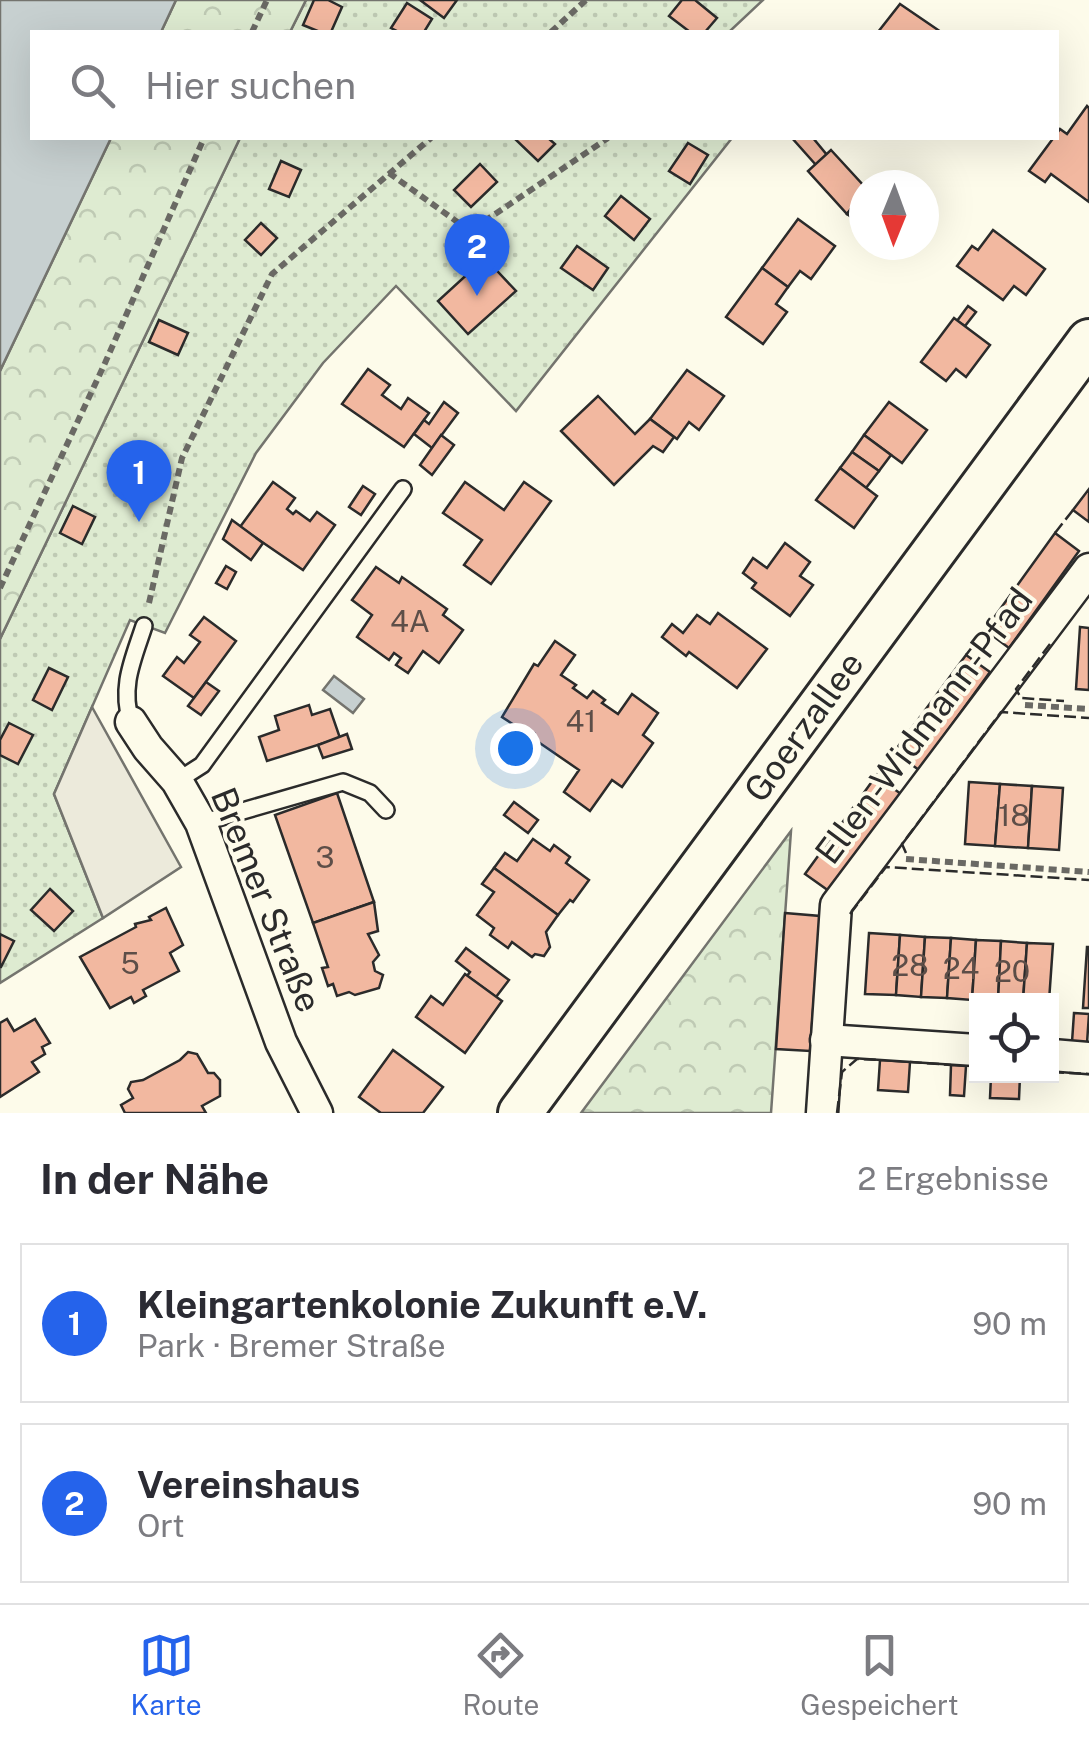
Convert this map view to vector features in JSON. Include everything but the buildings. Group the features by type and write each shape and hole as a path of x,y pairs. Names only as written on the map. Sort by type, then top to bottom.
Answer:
{"main road":[{"name":"Goerzallee","path":"520,1113 1089,341"}],"street":[{"name":"Ellen-Widmann-Pfad","path":"822,1113 836,905 1089,569"},
{"name":"Bremer Straße","path":"131,722 178,781 201,823 281,1042 317,1113"},
{"path":"826,1040 969,1050"},
{"path":"1059,1056 1089,1058"}],"lane":[{"path":"178,781 202,765 403,489"},
{"path":"131,722 125,701 127,674 144,626"},
{"path":"201,823 344,782 370,793 386,810"}],"path":[{"path":"253,30 267,0"},
{"path":"554,30 586,0"},
{"path":"0,588 105,364 203,140"},
{"path":"144,626 182,458 272,274 429,140"},
{"path":"389,174 470,231 605,140"},
{"path":"986,702 1089,709"},
{"path":"873,856 1089,872"}],"green space":[{"path":"176,0 306,0 291,30 162,30"},
{"path":"306,0 763,0 731,30 291,30"},
{"path":"110,140 239,140 0,639 0,371"},
{"path":"239,140 730,140 516,411 396,286 323,363 256,453 165,633 130,620 54,794 103,918 0,983 0,639"},
{"path":"791,831 771,1113 581,1113"}],"shaded area":[{"path":"0,0 176,0 162,30 30,30 30,140 110,140 0,371"},
{"path":"334,676 364,699 353,713 323,690"},
{"path":"92,707 181,867 103,918 54,794"}],"fence":[{"path":"1055,533 1073,510"},
{"path":"966,655 985,630"},
{"path":"1050,644 1016,689 1021,698 1064,701"},
{"path":"906,853 902,844 1001,712 1089,718"},
{"path":"876,776 894,752"},
{"path":"850,914 886,867 1089,880"},
{"path":"837,1113 842,1072 857,1059 880,1060"},
{"path":"910,1062 951,1065"},
{"path":"1059,1072 1089,1074"}],"place":[{"name":"Vereinshaus","path":"477,296"},
{"name":"Kleingartenkolonie Zukunft e.V.","path":"139,522"}]}
